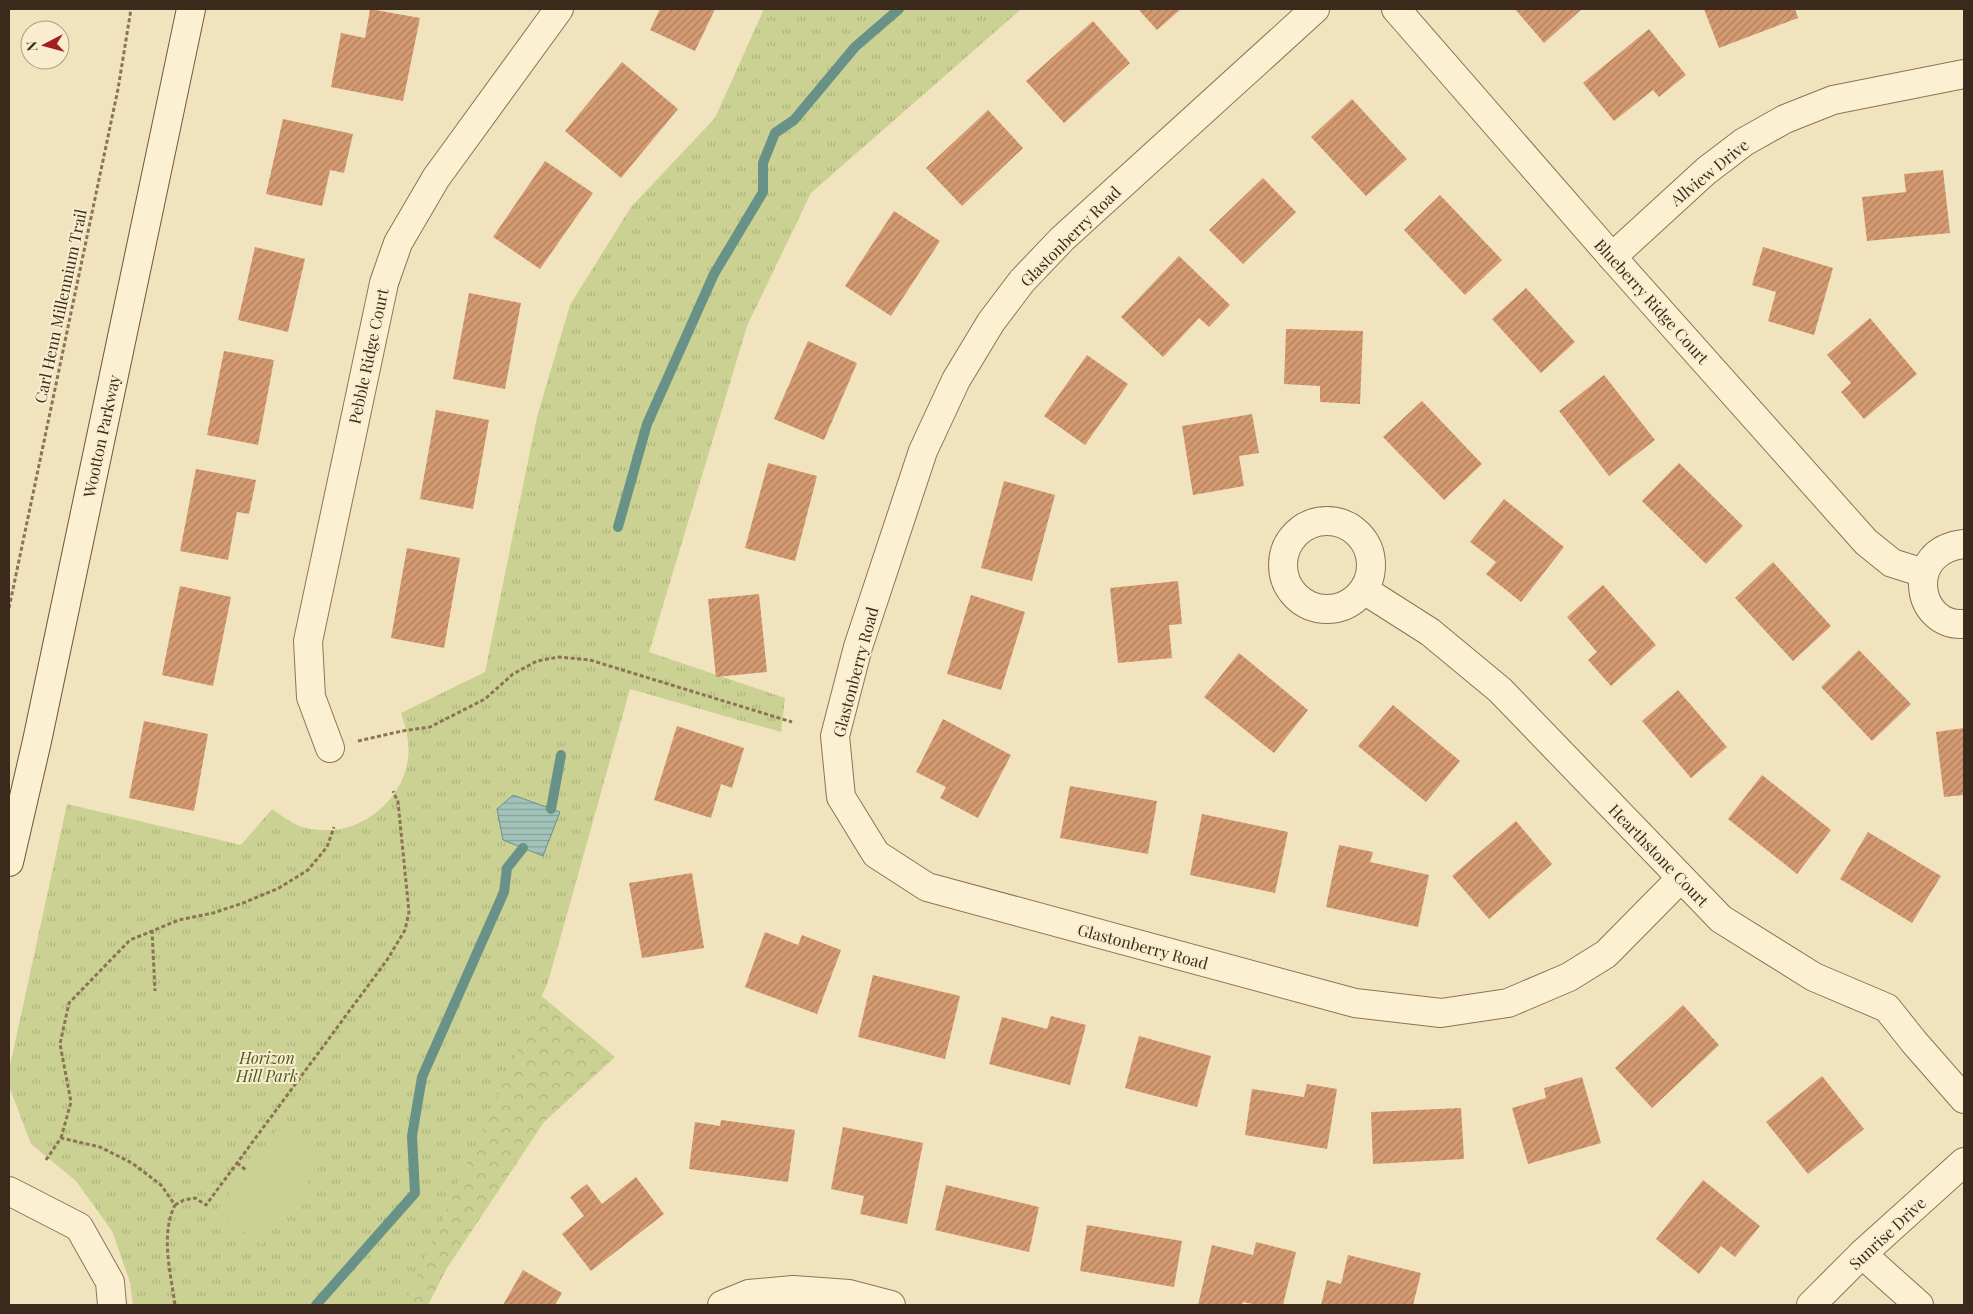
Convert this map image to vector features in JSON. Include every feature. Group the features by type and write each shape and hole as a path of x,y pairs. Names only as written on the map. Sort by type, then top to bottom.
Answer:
{"street":[{"name":"Wootton Parkway","path":"9,862 37,742 191,9"},
{"name":"Pebble Ridge Court","path":"330,748 311,697 308,641 384,283 398,243 436,178 559,9"},
{"name":"Glastonberry Road","path":"1315,9 1062,239 1022,280 991,322 956,380 923,451 858,647 835,736 841,797 876,854 927,887 1355,1003 1441,1013 1508,1003 1569,977 1606,954 1680,879"},
{"name":"Blueberry Ridge Court","path":"1396,9 1612,257 1866,542 1892,563 1924,573"},
{"name":"Allview Drive","path":"1612,257 1706,171 1744,142 1785,119 1834,100 1964,74"},
{"path":"1964,544 1952,545 1939,551 1929,561 1924,573 1922,587 1926,601 1934,612 1945,620 1964,624"},
{"name":"Hearthstone Court","path":"1364,590 1430,632 1500,690 1680,879 1721,919 1814,977 1887,1008 1964,1099"},
{"name":"Sunrise Drive","path":"1811,1305 1862,1254 1964,1162"},
{"path":"9,1191 79,1227 110,1282 112,1305"},
{"path":"1862,1254 1919,1305"},
{"path":"722,1305 749,1294 793,1290 849,1294 891,1305"}],"path":[{"name":"Carl Henn Millennium Trail","path":"9,608 118,89 131,9"},
{"path":"330,748 402,730 430,727 485,699 514,674 537,661 559,657 590,660 792,722"},
{"path":"175,1305 167,1239 170,1215 175,1205 184,1200 195,1198 206,1205 388,960 405,930 409,912 398,802 393,791"},
{"path":"46,1160 61,1138 71,1102 60,1044 68,1003 130,940 179,920 213,913 243,903 279,888 308,870 327,847 334,827"},
{"path":"152,930 155,991"},
{"path":"61,1138 100,1147 132,1164 161,1185 175,1205"},
{"path":"237,1163 246,1170"}],"green space":[{"name":"Horizon Hill Park","path":"764,9 1021,9 811,193 747,326 649,652 785,698 781,732 630,689 548,982 404,1305 133,1305 130,1282 112,1231 76,1181 31,1144 9,1086 9,1070 67,804 241,845 272,809 290,822 302,827 333,830 359,823 371,816 392,797 400,785 408,758 407,735 401,713 485,672 537,417 570,305 631,207 715,118"},
{"path":"521,979 615,1057 544,1122 447,1268 428,1305 256,1305"},
{"path":"277,1129 322,1163 261,1245 216,1211"}],"water":[{"path":"513,795 560,812 543,856 503,840 497,809"}],"building":[{"path":"370,9 420,18 403,101 331,87 341,33 365,38"},
{"path":"660,9 715,9 695,51 650,30"},
{"path":"1138,9 1181,9 1157,30"},
{"path":"1515,9 1582,9 1544,43"},
{"path":"1704,9 1795,9 1798,18 1719,48"},
{"path":"1093,21 1130,63 1064,123 1026,81"},
{"path":"1649,29 1686,75 1659,97 1653,90 1614,121 1583,83"},
{"path":"622,62 678,109 621,178 565,131"},
{"path":"1352,99 1407,159 1366,196 1311,137"},
{"path":"988,110 1023,148 962,206 926,168"},
{"path":"283,119 353,134 344,173 330,170 322,206 266,194"},
{"path":"545,161 593,193 540,269 493,237"},
{"path":"1943,170 1950,233 1867,241 1862,197 1906,192 1904,174"},
{"path":"1263,178 1296,212 1243,264 1209,230"},
{"path":"1440,195 1502,260 1465,295 1404,230"},
{"path":"894,211 940,241 891,316 845,286"},
{"path":"255,247 305,259 288,332 238,320"},
{"path":"1763,247 1833,268 1814,335 1768,321 1776,292 1752,285"},
{"path":"1179,256 1230,305 1209,327 1199,318 1163,357 1121,317"},
{"path":"1526,288 1575,342 1541,373 1492,319"},
{"path":"469,293 521,303 505,389 453,379"},
{"path":"1870,318 1917,374 1864,419 1841,392 1851,383 1827,355"},
{"path":"1286,329 1363,331 1360,404 1320,402 1320,386 1284,384"},
{"path":"808,341 857,363 824,440 774,419"},
{"path":"224,351 274,360 258,445 207,435"},
{"path":"1087,355 1128,384 1085,445 1044,416"},
{"path":"1604,375 1655,440 1609,476 1559,411"},
{"path":"1422,401 1482,464 1444,500 1383,437"},
{"path":"436,410 489,420 473,509 420,499"},
{"path":"1252,414 1259,453 1239,456 1244,486 1193,495 1182,426"},
{"path":"768,463 817,476 795,561 745,548"},
{"path":"1679,463 1743,526 1706,564 1642,501"},
{"path":"196,469 256,480 249,514 237,512 228,560 180,551"},
{"path":"1004,481 1055,495 1032,581 981,568"},
{"path":"1504,499 1564,547 1521,602 1486,574 1496,562 1470,542"},
{"path":"407,548 460,558 444,648 391,638"},
{"path":"1773,562 1831,626 1793,661 1735,598"},
{"path":"1178,581 1182,624 1169,625 1172,658 1118,663 1110,588"},
{"path":"1603,585 1656,645 1611,686 1588,660 1597,652 1567,617"},
{"path":"180,586 231,597 213,686 162,675"},
{"path":"759,594 767,672 716,677 708,599"},
{"path":"971,595 1025,612 1001,690 947,674"},
{"path":"1859,650 1911,704 1872,741 1821,687"},
{"path":"1239,653 1308,710 1274,753 1204,697"},
{"path":"1678,690 1727,747 1691,778 1642,721"},
{"path":"1393,705 1460,761 1426,802 1358,746"},
{"path":"943,719 1011,755 978,818 940,798 946,787 916,772"},
{"path":"144,721 208,734 194,811 129,798"},
{"path":"677,726 744,748 732,788 721,784 711,818 654,800"},
{"path":"1964,728 1964,795 1944,797 1936,732"},
{"path":"1762,775 1831,830 1797,874 1728,819"},
{"path":"1070,786 1157,801 1148,854 1060,838"},
{"path":"1202,814 1288,832 1275,893 1190,875"},
{"path":"1516,821 1552,864 1489,919 1452,876"},
{"path":"1868,832 1941,876 1912,923 1840,879"},
{"path":"1339,845 1373,852 1370,862 1429,875 1418,927 1326,907"},
{"path":"692,873 704,948 642,958 629,883"},
{"path":"765,932 798,945 802,935 841,950 817,1014 745,987"},
{"path":"873,975 960,996 945,1059 858,1037"},
{"path":"1683,1005 1719,1045 1652,1108 1615,1068"},
{"path":"1051,1016 1086,1025 1070,1085 989,1064 1002,1017 1047,1029"},
{"path":"1139,1036 1211,1056 1197,1107 1125,1088"},
{"path":"1822,1076 1864,1129 1808,1174 1766,1122"},
{"path":"1582,1077 1601,1143 1528,1164 1512,1108 1546,1098 1544,1088"},
{"path":"1307,1084 1337,1089 1327,1149 1245,1135 1252,1089 1304,1097"},
{"path":"1461,1108 1464,1159 1373,1164 1371,1112"},
{"path":"721,1120 795,1130 788,1182 689,1169 695,1122 720,1126"},
{"path":"843,1127 923,1143 907,1224 860,1214 864,1196 831,1189"},
{"path":"636,1177 664,1214 591,1271 562,1234 584,1216 570,1197 587,1184 602,1204"},
{"path":"1703,1180 1760,1226 1735,1257 1721,1246 1699,1274 1656,1239"},
{"path":"946,1185 1039,1207 1029,1252 935,1230"},
{"path":"1087,1225 1182,1241 1174,1287 1080,1271"},
{"path":"1256,1242 1296,1252 1283,1305 1257,1305 1243,1302 1242,1305 1198,1305 1212,1245 1253,1255"},
{"path":"1348,1255 1421,1273 1413,1305 1321,1305 1327,1280 1341,1284"},
{"path":"523,1270 562,1293 555,1305 503,1305"}],"waterway":[{"path":"618,527 647,424 714,274 763,192 763,163 775,133 794,120 855,47 899,9"},
{"path":"551,809 561,755"},
{"path":"316,1305 415,1193 412,1136 422,1077 504,892 507,868 523,848"}]}
